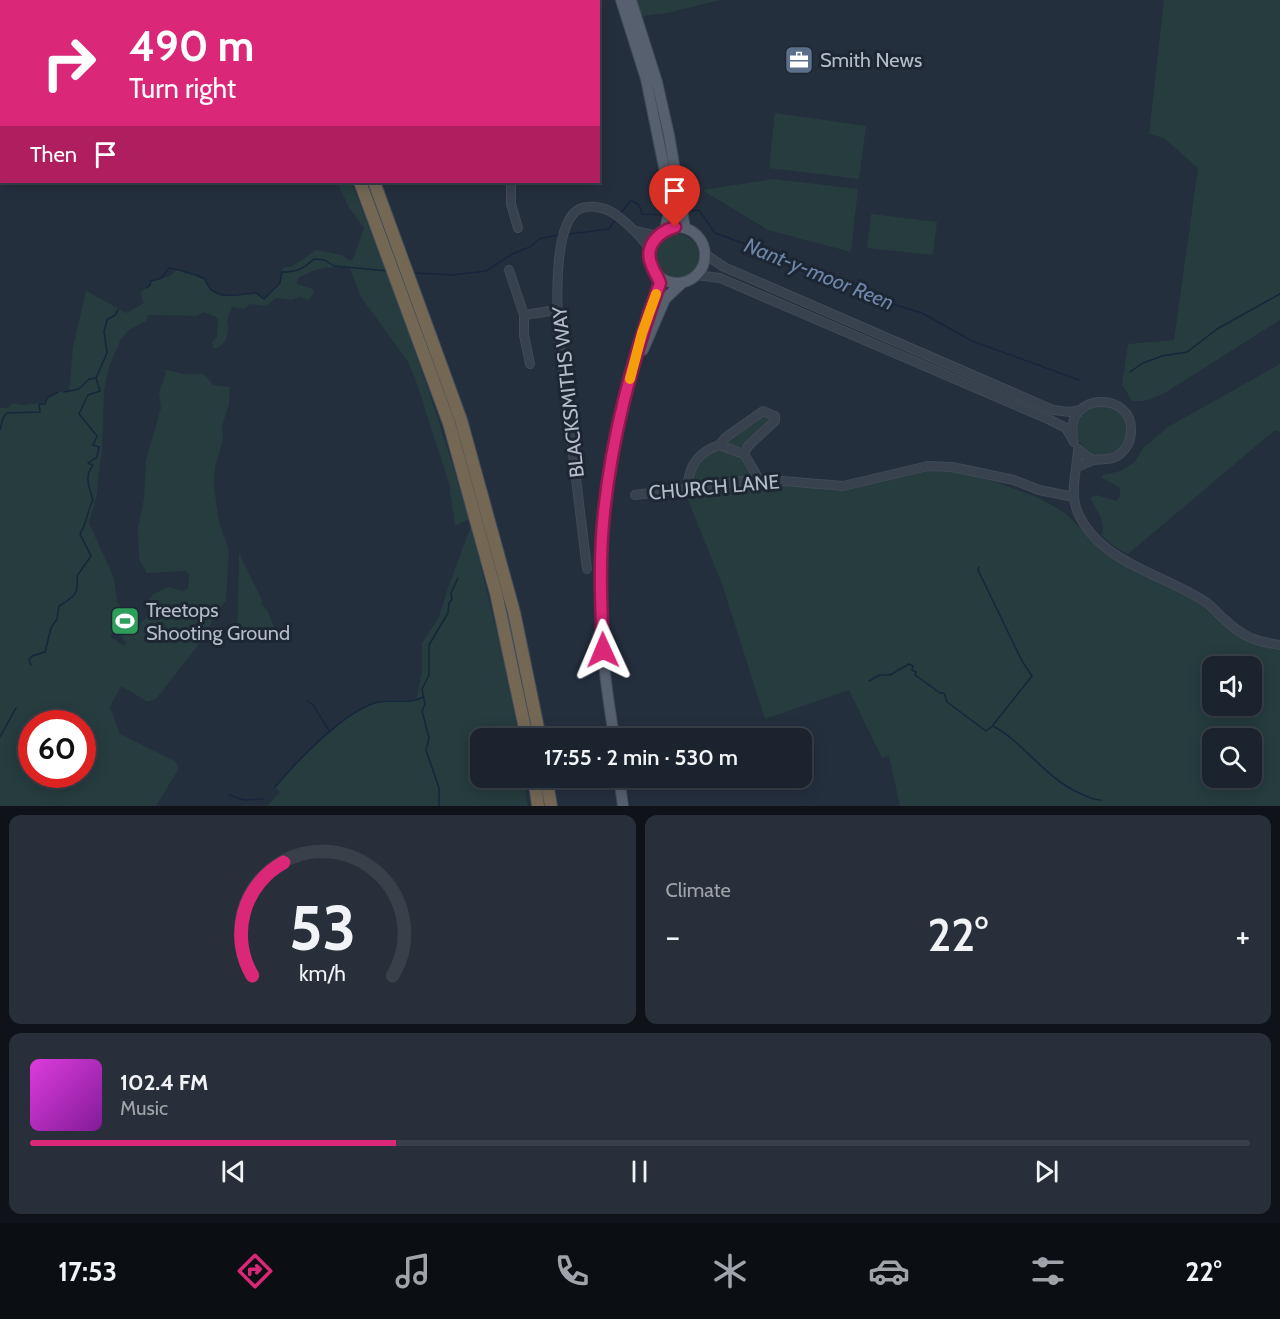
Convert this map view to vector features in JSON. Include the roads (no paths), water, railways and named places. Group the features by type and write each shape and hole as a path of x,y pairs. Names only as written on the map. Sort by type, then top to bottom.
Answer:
{"highway":[{"path":"360,183 483,519 518,633 538,728"},
{"path":"374,183 461,420 525,728"},
{"path":"536,788 538,806"},
{"path":"548,788 551,806"}],"main road":[{"path":"613,728 603,650 602,542 612,462 630,380 642,333 660,283 649,259 650,250 661,233 670,207 646,79 621,0"},
{"path":"630,380 664,299 682,283 696,275 703,265 705,254 700,240 685,228 669,135 657,82 631,0"},
{"path":"661,233 685,228"},
{"path":"657,275 664,280 682,283"},
{"path":"621,788 623,806"}],"street":[{"path":"512,183 511,204 518,228"},
{"name":"BLACKSMITHS WAY","path":"587,569 557,310 562,244 567,221 580,208 609,209 644,240 650,250"},
{"name":"BLACKSMITHS WAY","path":"629,227 661,233"},
{"path":"705,254 724,267 1053,410 1070,412 1081,410 1095,402 1105,401 1117,405 1130,421 1129,442 1124,451 1115,457 1094,460 1077,468"},
{"path":"509,270 524,315 524,335 530,364"},
{"path":"696,275 720,278 1048,419 1066,428 1076,446 1094,460"},
{"path":"524,315 557,310"},
{"path":"1081,410 1072,425 1077,468 1074,497 1077,512 1090,533 1144,572 1208,603 1243,636 1261,643 1280,645"},
{"path":"687,489 690,470 700,454 719,445 726,437 763,411 770,412 775,416 775,421 748,446 744,454"},
{"path":"719,445 744,454 759,479"},
{"name":"CHURCH LANE","path":"635,495 759,479 843,486 928,466 951,467 1014,480 1039,490 1074,497"}],"waterway":[{"name":"Nant-y-moor Reen","path":"621,213 631,200 639,205 642,214 662,215"},
{"name":"Nant-y-moor Reen","path":"688,211 699,210 715,233 822,272 870,297 922,313 972,341 1079,380"},
{"name":"Nant-y-moor Reen","path":"569,234 609,229 616,219"},
{"path":"414,273 452,275 486,271 512,254 530,247 539,239 558,235"},
{"path":"146,288 151,281 162,278 169,268 205,279 208,287 219,294 256,293 264,299 280,283 282,272 300,269 314,259 325,260 334,266 388,271"},
{"name":"Nant-y-moor Reen","path":"1130,372 1143,363 1162,356 1187,352 1217,329 1280,294"},
{"path":"64,392 79,389 89,379 96,378 107,353 104,332 107,320 118,310"},
{"path":"31,665 29,660 32,656 45,652 51,628 57,619 59,606 76,591 77,576 91,556 80,534 93,500 88,477 93,465 88,463 97,457 99,447 93,445 97,436 79,414 88,395 100,391 96,378"},
{"path":"0,430 7,413 40,412 39,404 45,404 47,398 58,392"},
{"path":"979,567 978,570 1022,661 1032,676 993,725"},
{"name":"Nant-y-moor Reen","path":"439,806 439,788 426,750 429,738 422,711 425,704 422,689 429,675 429,645 448,613 452,599 451,593 458,578"},
{"path":"869,681 880,675 890,675 909,664 913,666 912,670 916,672 915,675 940,693 944,693 947,702 986,731 993,726 1014,741 1063,784 1088,797 1101,800"},
{"path":"275,787 308,751 351,715 378,702 413,701 423,697"},
{"path":"307,701 313,705 330,732"},
{"path":"0,737 16,708"},
{"path":"229,795 244,800 264,799"}],"place":[{"name":"Smith News","path":"799,60"},
{"name":"Treetops Shooting Ground","path":"125,621"}]}
